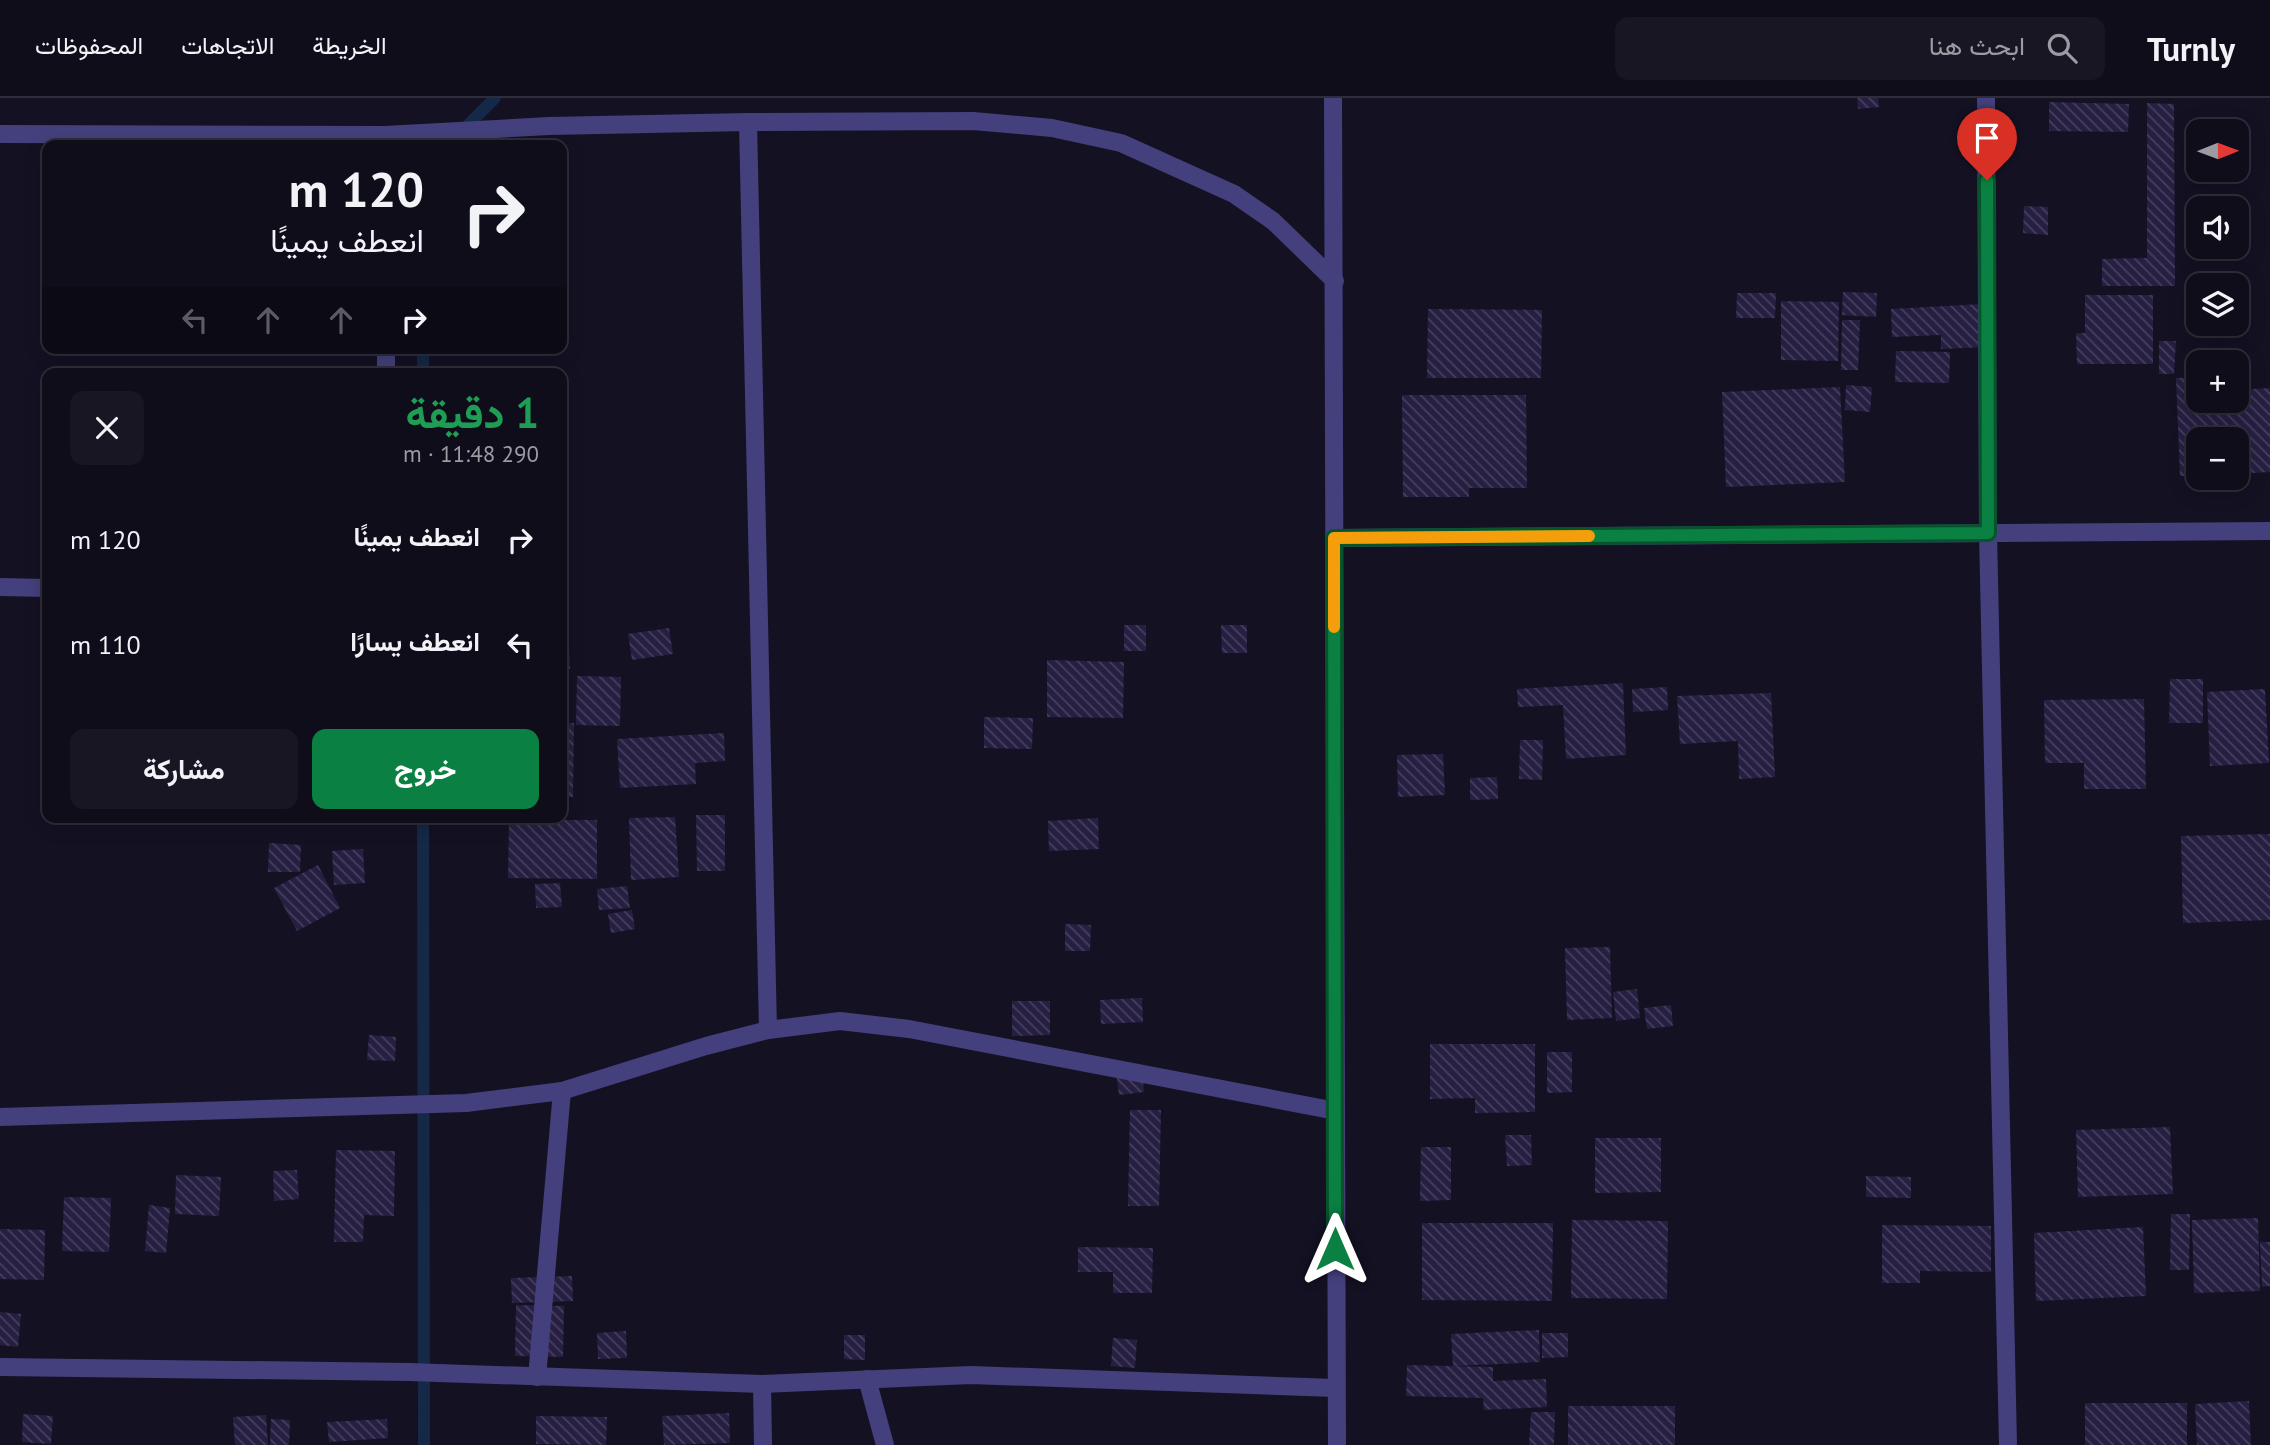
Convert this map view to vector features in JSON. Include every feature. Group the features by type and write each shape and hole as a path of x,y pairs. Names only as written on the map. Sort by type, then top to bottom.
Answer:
{"street":[{"path":"1333,98 1337,1445"},
{"path":"1986,98 1988,533 2008,1445"},
{"path":"0,134 385,140 549,126 748,122 973,121 1052,128 1121,143 1234,194 1273,221 1335,281"},
{"path":"748,122 768,1030"},
{"path":"1334,538 2270,531"},
{"path":"0,587 42,589"},
{"path":"0,1118 466,1103 562,1091 706,1046 768,1030 840,1021 909,1029 1336,1111"},
{"path":"537,1377 562,1091"},
{"path":"0,1367 409,1371 762,1384 971,1375 1335,1388"},
{"path":"867,1379 886,1445"},
{"path":"762,1384 763,1445"}],"building":[{"path":"1857,98 1878,98 1879,107 1858,109"},
{"path":"2049,102 2129,104 2128,132 2049,131"},
{"path":"2147,103 2174,104 2175,286 2102,286 2102,259 2147,258"},
{"path":"2024,206 2048,207 2048,235 2023,233"},
{"path":"1843,292 1877,293 1876,317 1842,315"},
{"path":"1737,293 1776,293 1775,318 1736,318"},
{"path":"2085,295 2153,295 2153,364 2077,364 2076,333 2085,333"},
{"path":"1781,301 1839,302 1838,361 1781,360"},
{"path":"1983,304 1985,347 1941,349 1941,335 1892,337 1891,309"},
{"path":"1428,309 1542,310 1541,378 1427,378"},
{"path":"1842,320 1860,320 1858,370 1841,370"},
{"path":"2159,341 2176,341 2174,374 2159,374"},
{"path":"1896,351 1950,352 1949,383 1895,382"},
{"path":"2176,378 2186,378 2186,413 2249,413 2249,389 2270,388 2270,472 2249,473 2249,427 2186,427 2186,476 2180,476"},
{"path":"1846,385 1872,387 1870,412 1845,410"},
{"path":"1840,387 1845,482 1726,487 1722,392"},
{"path":"1402,395 1526,395 1527,488 1469,488 1469,497 1403,497"},
{"path":"1124,625 1146,625 1146,651 1124,651"},
{"path":"1221,625 1247,625 1247,653 1222,653"},
{"path":"669,628 673,654 632,660 628,634"},
{"path":"567,632 568,632 570,669 567,669"},
{"path":"1047,660 1124,662 1123,718 1047,717"},
{"path":"577,676 621,677 620,726 576,725"},
{"path":"2170,679 2203,679 2203,723 2169,723"},
{"path":"1623,683 1626,755 1566,759 1563,705 1518,707 1517,689"},
{"path":"1667,687 1668,710 1633,712 1632,689"},
{"path":"2265,689 2269,763 2210,766 2207,692"},
{"path":"1771,693 1775,777 1739,779 1738,741 1680,744 1677,696"},
{"path":"2144,699 2146,789 2084,789 2084,763 2045,763 2044,700"},
{"path":"984,717 1033,718 1032,749 984,748"},
{"path":"567,723 574,723 573,797 567,797"},
{"path":"724,733 725,761 695,763 696,784 620,788 617,739"},
{"path":"1520,740 1543,740 1542,780 1519,779"},
{"path":"1443,754 1445,795 1398,797 1397,755"},
{"path":"1497,777 1498,799 1470,800 1470,778"},
{"path":"696,815 725,815 725,871 697,871"},
{"path":"675,817 679,877 631,880 629,818"},
{"path":"1098,818 1099,849 1049,851 1048,821"},
{"path":"597,820 597,879 508,878 509,823"},
{"path":"2270,834 2270,920 2183,923 2181,836"},
{"path":"269,843 301,845 300,872 268,872"},
{"path":"363,849 365,883 334,885 332,851"},
{"path":"318,865 340,908 297,931 274,888"},
{"path":"560,883 562,907 536,908 535,884"},
{"path":"627,886 630,908 599,910 597,889"},
{"path":"632,910 635,929 611,933 608,914"},
{"path":"1065,924 1091,925 1090,951 1065,951"},
{"path":"1610,947 1612,1018 1567,1020 1565,948"},
{"path":"1637,989 1640,1018 1616,1021 1613,992"},
{"path":"1142,998 1143,1022 1101,1024 1100,1000"},
{"path":"1012,1001 1050,1001 1050,1035 1012,1036"},
{"path":"1671,1005 1673,1026 1647,1029 1644,1008"},
{"path":"369,1035 396,1037 395,1061 367,1060"},
{"path":"1430,1044 1535,1044 1535,1112 1475,1113 1475,1098 1430,1099"},
{"path":"1547,1052 1572,1052 1572,1092 1547,1093"},
{"path":"1142,1070 1144,1092 1119,1095 1116,1072"},
{"path":"1130,1110 1161,1110 1159,1206 1128,1206"},
{"path":"2170,1127 2173,1194 2078,1197 2076,1130"},
{"path":"1505,1135 1531,1135 1532,1165 1507,1166"},
{"path":"1595,1138 1661,1138 1661,1192 1595,1193"},
{"path":"1421,1147 1451,1147 1451,1200 1420,1201"},
{"path":"336,1150 395,1151 394,1216 364,1215 363,1242 334,1242"},
{"path":"297,1170 299,1199 274,1201 273,1171"},
{"path":"176,1175 221,1177 219,1216 175,1214"},
{"path":"1866,1176 1911,1177 1911,1198 1866,1197"},
{"path":"64,1197 111,1198 109,1252 62,1251"},
{"path":"149,1205 170,1208 166,1253 145,1251"},
{"path":"2171,1214 2190,1214 2189,1270 2170,1270"},
{"path":"2258,1218 2260,1291 2194,1293 2192,1220"},
{"path":"1572,1220 1668,1221 1667,1299 1571,1298"},
{"path":"1422,1223 1553,1223 1552,1301 1422,1300"},
{"path":"1882,1225 1991,1226 1991,1272 1920,1271 1920,1283 1882,1283"},
{"path":"2143,1227 2146,1296 2036,1301 2034,1233"},
{"path":"0,1229 45,1230 44,1280 0,1279"},
{"path":"2260,1242 2270,1242 2270,1286 2262,1287"},
{"path":"1078,1247 1153,1248 1152,1293 1113,1293 1113,1272 1078,1272"},
{"path":"572,1276 573,1301 512,1303 511,1278"},
{"path":"516,1305 564,1306 563,1357 515,1356"},
{"path":"0,1312 21,1314 18,1347 0,1345"},
{"path":"1539,1330 1540,1362 1453,1366 1451,1334"},
{"path":"626,1331 627,1358 598,1359 597,1333"},
{"path":"1542,1333 1568,1333 1568,1357 1542,1358"},
{"path":"844,1335 865,1335 865,1360 844,1359"},
{"path":"1113,1338 1137,1340 1135,1368 1111,1366"},
{"path":"1407,1365 1493,1367 1493,1381 1546,1379 1547,1407 1484,1410 1483,1398 1406,1396"},
{"path":"2249,1401 2251,1445 2197,1445 2195,1404"},
{"path":"2085,1403 2187,1403 2187,1445 2085,1445"},
{"path":"1568,1406 1675,1406 1675,1445 1568,1445"},
{"path":"1531,1412 1555,1412 1554,1445 1529,1445"},
{"path":"729,1413 730,1443 664,1445 662,1416"},
{"path":"23,1414 53,1416 51,1444 22,1442"},
{"path":"266,1415 268,1445 235,1445 233,1417"},
{"path":"536,1416 607,1417 606,1445 536,1444"},
{"path":"271,1419 290,1420 289,1445 270,1445"},
{"path":"387,1419 388,1438 329,1442 327,1422"}],"waterway":[{"path":"453,140 495,98"},
{"path":"423,354 423,368"},
{"path":"423,823 424,1445"}],"slow traffic":[{"path":"1334,627 1334,538 1589,536"}],"route":[{"path":"1335,1249 1334,538 1988,533 1987,180"}]}
